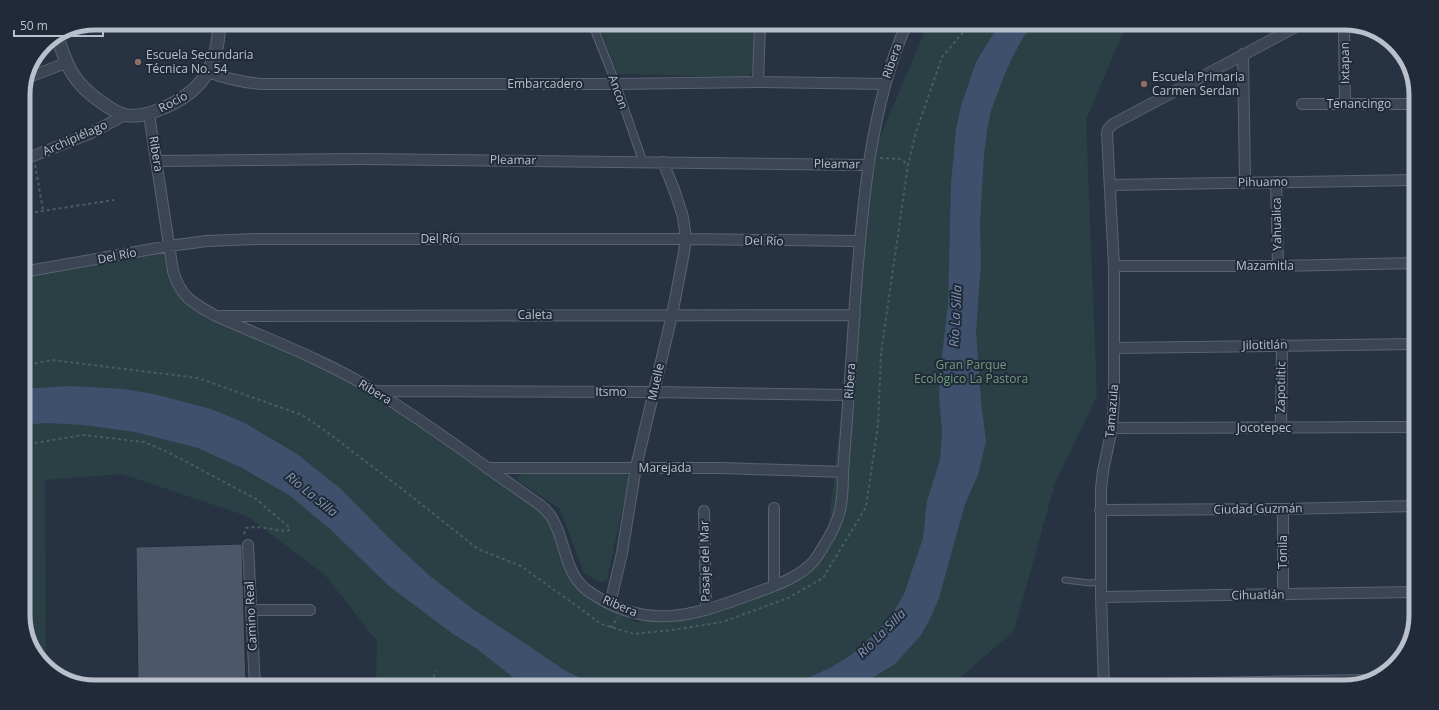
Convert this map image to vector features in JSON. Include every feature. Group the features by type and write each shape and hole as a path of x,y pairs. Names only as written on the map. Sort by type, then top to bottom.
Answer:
{"street":[{"name":"Rocío","path":"126,115 149,114 176,103 193,91 208,72 215,58 219,30"},
{"name":"Ancon","path":"595,30 616,84 643,162"},
{"path":"758,82 760,30"},
{"name":"Ribera","path":"149,114 173,271 176,283 183,295 216,316 319,362 374,391 426,425 540,505 547,511 557,527 577,580 589,591 610,604 630,612 650,616 684,615 728,603 774,586 800,573 810,566 818,556 828,540 840,514 860,241 869,161 884,84 903,30"},
{"path":"1246,182 1243,54 1289,30"},
{"name":"Ixtapan","path":"1344,30 1345,103"},
{"path":"59,41 66,63 76,81 93,97 110,109 126,115"},
{"name":"Tamazula","path":"1104,680 1100,510 1102,478 1112,428 1114,400 1114,266 1107,134 1108,129 1113,124 1243,54"},
{"path":"33,75 66,63"},
{"name":"Embarcadero","path":"208,72 238,81 264,84 616,84 758,82 884,84"},
{"name":"Tenancingo","path":"1302,104 1409,104"},
{"name":"Archipiélago","path":"30,157 89,134 126,115"},
{"name":"Pleamar","path":"157,161 362,159 643,162 869,161"},
{"name":"Muelle","path":"610,604 622,553 636,468 672,315 686,239 683,217 663,162"},
{"name":"Pihuamo","path":"1110,185 1409,180"},
{"name":"Yahualica","path":"1276,182 1278,266"},
{"name":"Del Río","path":"30,271 169,246 207,241 256,239 686,239 860,241"},
{"name":"Mazamitla","path":"1114,266 1278,266 1409,263"},
{"name":"Caleta","path":"216,316 855,315"},
{"name":"Jilotitlán","path":"1114,348 1409,344"},
{"name":"Zapotiltic","path":"1281,428 1282,345"},
{"name":"Itsmo","path":"374,391 849,394"},
{"name":"Jocotepec","path":"1112,428 1409,427"},
{"name":"Marejada","path":"487,468 722,468 843,472"},
{"name":"Ciudad Guzmán","path":"1100,510 1283,509 1409,506"},
{"path":"774,508 774,586"},
{"name":"Tonila","path":"1283,509 1283,595"},
{"name":"Pasaje del Mar","path":"704,511 706,610"},
{"name":"Camino Real","path":"248,545 254,680"},
{"name":"Cihuatlán","path":"1101,597 1409,592"},
{"path":"251,610 310,610"}],"lane":[{"path":"1065,580 1090,583 1101,582"}],"path":[{"path":"30,365 52,360 198,378 302,415 327,432 406,492 478,549 521,566 601,624 634,634 723,622 788,598 823,578 866,507 878,424 881,353 908,165 916,132 942,58 965,30"},
{"path":"34,156 43,210"},
{"path":"869,161 900,159 908,165"},
{"path":"30,213 114,200"},
{"path":"30,444 83,435 150,444 256,499 290,528 288,531 276,531 254,526 246,528 244,537 248,545"},
{"path":"431,680 437,671"}],"green space":[{"path":"601,30 753,30 753,71 747,77 618,74"},
{"name":"Gran Parque Ecológico La Pastora","path":"925,30 1124,30 1086,120 1097,396 1055,483 1014,631 957,680 376,680 377,641 325,575 247,516 122,474 45,480 46,658 41,651 33,636 30,619 30,271 169,246 183,295 346,375 547,511 574,575 623,610 620,614 636,622 706,610 800,573 827,541 868,165"},
{"path":"624,472 629,477 607,580 601,582 584,573 560,509 518,481 517,478 522,473"}],"water":[{"name":"Río La Silla","path":"996,30 1029,30 1013,56 991,111 984,155 980,223 981,263 976,332 981,400 986,441 978,475 965,504 939,598 921,635 895,664 869,680 803,680 832,667 851,655 890,618 904,594 923,538 927,501 940,460 942,433 939,397 940,372 948,305 951,184 956,129 961,106 976,62"},
{"name":"Río La Silla","path":"69,386 124,389 154,394 211,409 243,422 297,454 341,489 392,541 430,576 474,610 564,670 585,680 516,680 477,649 453,634 389,586 330,529 289,495 242,468 198,448 135,432 83,425 46,423 30,424 30,389"}],"building":[{"path":"242,544 246,680 138,680 136,547"}],"place":[{"name":"Escuela Secundaria Técnica No. 54","path":"138,62"},
{"name":"Escuela Primaria Carmen Serdan","path":"1144,84"}]}
